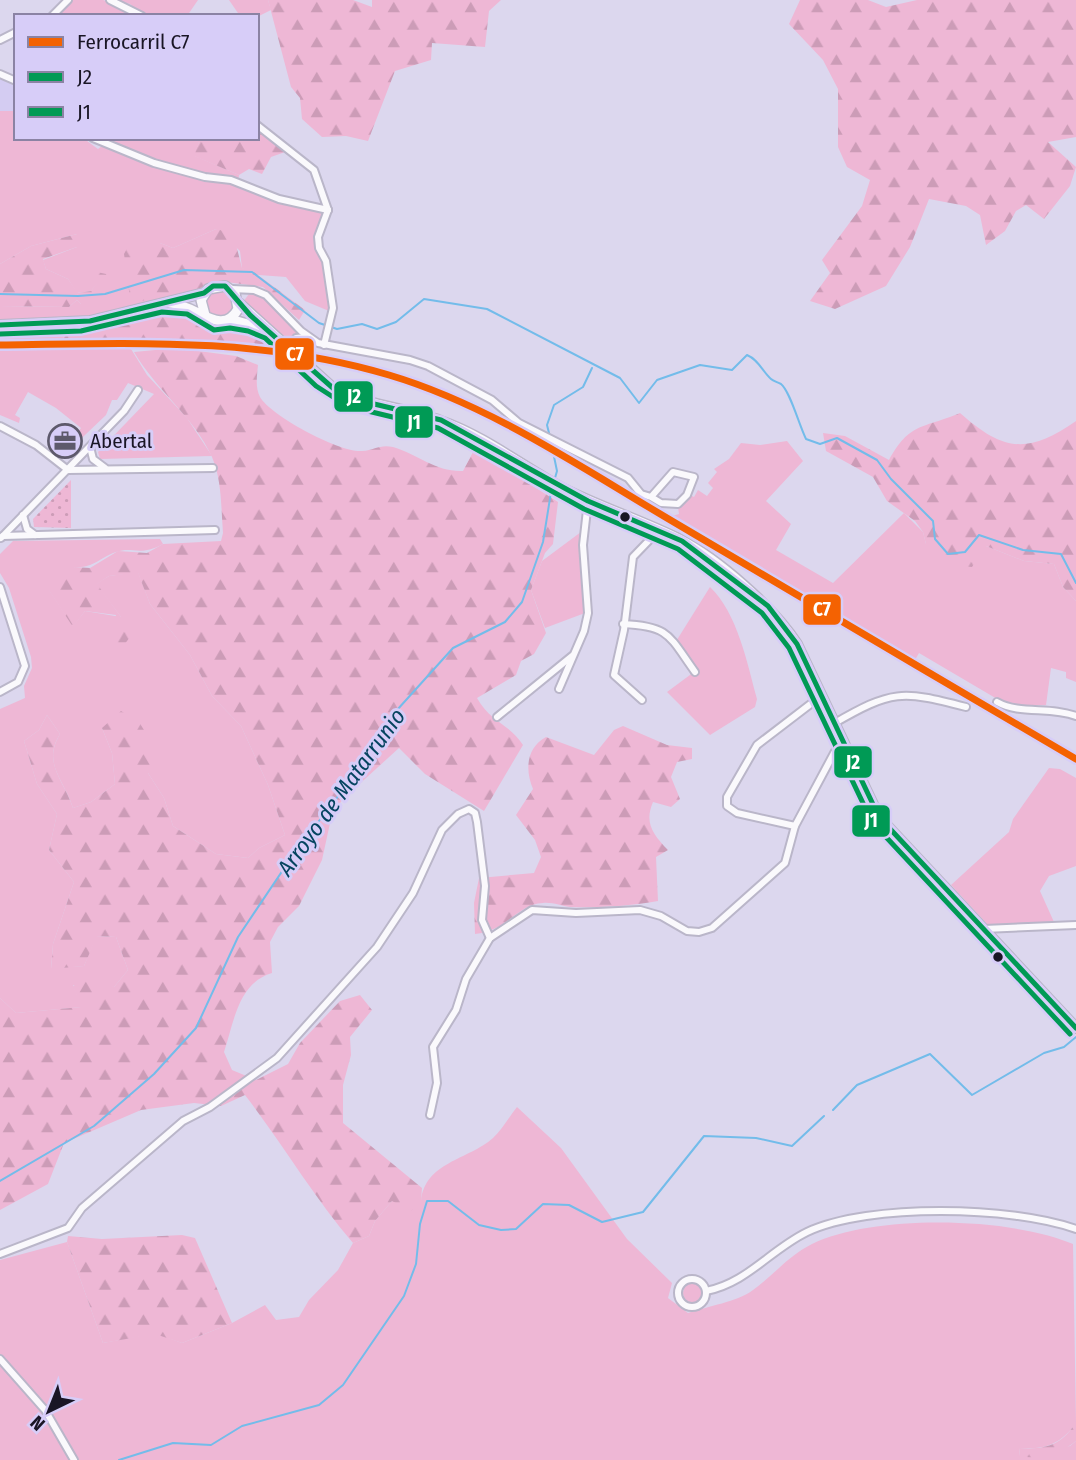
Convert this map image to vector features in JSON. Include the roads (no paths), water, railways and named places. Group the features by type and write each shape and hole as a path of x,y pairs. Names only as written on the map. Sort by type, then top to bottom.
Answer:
{"street":[{"path":"54,14 68,0"},
{"path":"110,0 138,14"},
{"path":"259,127 314,170 328,210 318,237 319,248 326,261 333,307 324,345"},
{"path":"98,140 155,163 205,177 230,180 287,202 328,210"},
{"path":"0,325 80,322 204,293 219,285 230,289 254,290 266,295 307,337 324,345 410,360 428,366 492,400 519,423 547,439 628,478 641,494 661,503 678,504 687,495 694,477 673,472 651,498"},
{"path":"230,289 239,302 290,351 321,379 342,393 370,404 440,420 588,501 659,530 700,553 768,606 797,644 879,817 1076,1028"},
{"path":"230,319 239,302 254,290"},
{"path":"204,293 201,300 205,315"},
{"path":"161,303 190,306 216,322 230,319 251,323 270,331"},
{"path":"290,351 296,338 307,337"},
{"path":"1,538 124,411 138,390"},
{"path":"0,426 36,445 68,470 213,468"},
{"path":"90,447 93,459 107,469"},
{"path":"559,689 588,614 583,545 588,501"},
{"path":"23,515 27,529 35,536"},
{"path":"1,538 215,530"},
{"path":"642,700 614,675 624,630 634,557 659,530"},
{"path":"0,587 25,666 18,682 0,692"},
{"path":"623,624 659,628 672,640 695,672"},
{"path":"496,717 575,652"},
{"path":"834,724 861,708 906,694 966,707"},
{"path":"795,826 737,813 727,806 727,797 757,745 821,696"},
{"path":"997,702 1010,709 1049,708 1076,716"},
{"path":"430,1115 437,1083 433,1047 457,1010 466,979 490,938 532,910 576,913 640,910 661,916 687,931 699,932 712,928 785,863 795,826 841,740"},
{"path":"0,1254 68,1228 82,1208 183,1121 210,1107 276,1058 377,947 413,893 442,830 458,814 469,809 475,813 477,822 485,886 482,920 490,938"},
{"path":"984,929 1076,925"},
{"path":"706,1291 721,1288 744,1277 784,1245 807,1233 866,1215 1007,1214 1076,1229"},
{"path":"688,1279 698,1280 706,1291 702,1303 693,1307 682,1302 678,1294 682,1283 688,1279"},
{"path":"0,1359 45,1410 74,1460"}],"waterway":[{"path":"0,294 105,294 184,270 252,272 319,323 337,329 362,324 377,329 396,322 424,299 487,309 620,378 639,403 657,380 700,365 732,370 747,355 784,388 806,439 820,444 837,438 877,460 891,479 933,521 935,539 948,554 965,552 979,535 1023,550 1061,554 1076,583"},
{"name":"Arroyo de Matarrunio","path":"550,437 547,425 554,405 583,387 592,368"},
{"name":"Arroyo de Matarrunio","path":"551,442 557,471 555,478"},
{"name":"Arroyo de Matarrunio","path":"0,1181 94,1126 154,1074 196,1028 238,937 295,852 356,773 388,720 453,648 505,622 522,602 543,542 552,486"},
{"path":"833,1110 857,1085 930,1054 972,1095 1044,1053 1064,1047 1076,1037"},
{"path":"119,1460 173,1443 211,1445 242,1426 319,1405 343,1385 404,1296 416,1264 420,1224 427,1201 448,1201 479,1225 501,1230 516,1229 543,1204 569,1205 602,1222 643,1212 704,1136 756,1138 792,1146 824,1116"}],"rail line":[{"name":"C7","path":"0,345 147,344 245,348 341,363 426,388 535,439 1076,759"}],"place":[{"name":"Abertal","path":"65,441"}]}
